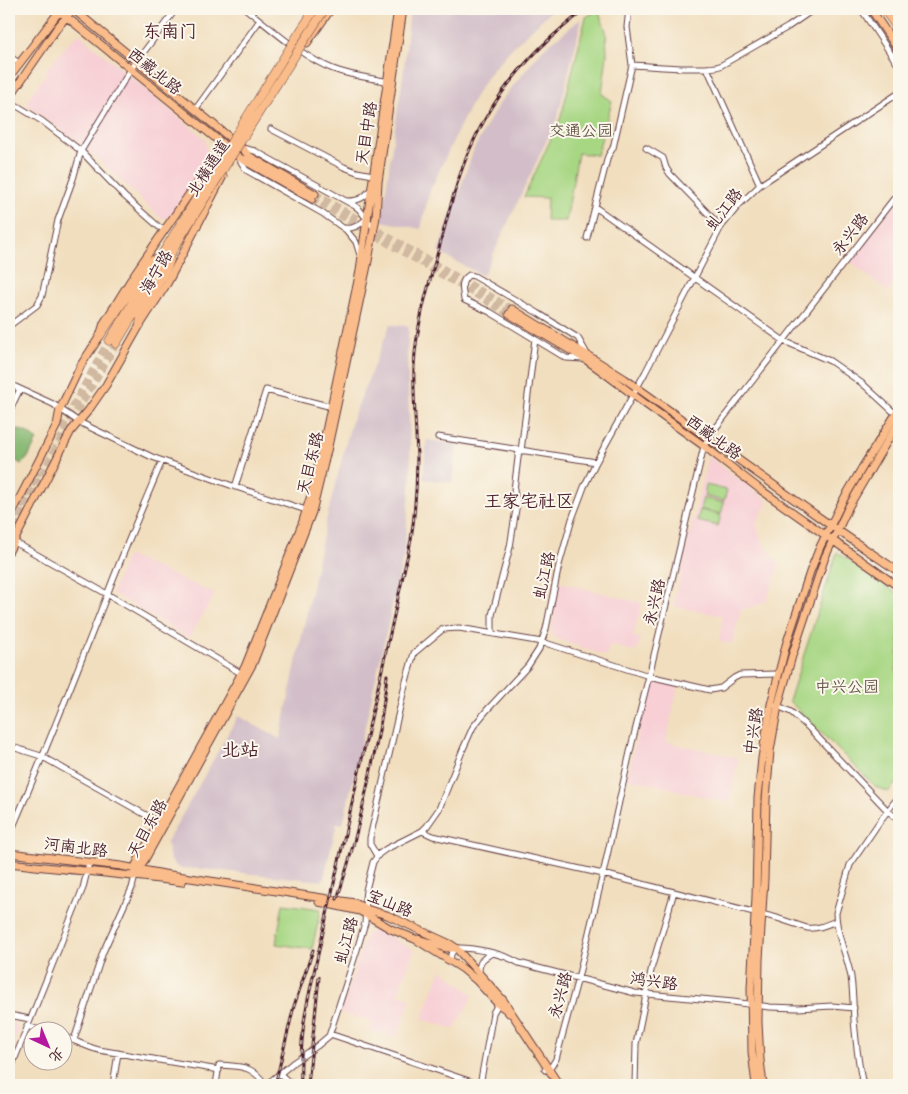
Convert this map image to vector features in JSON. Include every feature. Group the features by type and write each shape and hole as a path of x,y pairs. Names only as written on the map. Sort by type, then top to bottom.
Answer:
{"highway":[{"name":"北横通道","path":"314,9 184,225 174,248 112,342 161,256 184,225 326,9"},
{"path":"884,9 899,31"},
{"path":"896,9 899,14"},
{"path":"140,326 141,312 166,271 174,248"},
{"path":"100,336 151,262 161,256"}],"main road":[{"path":"9,77 59,9"},
{"name":"西藏北路","path":"59,9 236,155 313,196 249,156 241,147 73,9"},
{"path":"9,99 57,28 73,9"},
{"name":"海宁路","path":"9,518 57,425 60,409 81,365 100,336 104,323 190,193 226,147 290,43 314,9"},
{"name":"海宁路","path":"9,551 11,540 71,431 106,385 168,282 216,189 236,155 331,9"},
{"name":"天目中路","path":"374,228 398,9"},
{"name":"天目中路","path":"362,262 373,175 403,9"},
{"path":"871,9 899,51"},
{"name":"天目东路","path":"136,872 256,654 321,480 374,228"},
{"name":"天目东路","path":"309,511 362,262"},
{"name":"西藏北路","path":"510,311 637,387 899,572"},
{"name":"西藏北路","path":"586,357 762,490 899,587"},
{"name":"中兴路","path":"763,1085 754,1005 752,950 764,879 766,800 778,674 786,645 825,535 862,468 898,413"},
{"name":"中兴路","path":"774,705 832,540 849,506 899,422"},
{"name":"河南北路","path":"9,853 89,863 136,872"},
{"name":"河南北路","path":"9,863 87,872 136,872"},
{"name":"宝山路","path":"136,872 355,903 391,929 415,939 463,969 500,1002"},
{"name":"宝山路","path":"366,912 387,914 456,948 479,973 507,1010 559,1085"},
{"path":"415,939 446,948 456,948"},
{"name":"中兴路","path":"754,1005 752,1052 756,1085"},
{"name":"宝山路","path":"547,1069 554,1085"}],"street":[{"path":"9,326 36,305 42,296 58,220 81,151 131,69 176,9"},
{"path":"246,9 314,60 338,71 390,82"},
{"path":"587,238 608,156 613,148 632,65 627,27 629,9"},
{"path":"632,65 666,68 707,68 720,66 788,27 814,9"},
{"path":"861,9 899,66"},
{"path":"195,110 260,20"},
{"path":"9,56 19,63"},
{"path":"707,68 760,185"},
{"name":"虬江路","path":"330,1034 356,953 366,912 366,890 372,864 382,851 422,831 427,826 439,809 473,727 528,666 542,642 559,565 572,519 584,487 721,227 739,205 760,185 899,94"},
{"path":"9,99 81,151 124,196 158,227 166,229"},
{"path":"271,129 357,172 373,175"},
{"name":"西藏北路","path":"241,147 255,150 354,206 374,228"},
{"path":"646,148 663,158 670,174 721,227"},
{"name":"西藏北路","path":"236,155 246,170 322,213 350,233 356,242 362,262"},
{"path":"344,201 364,198 371,189"},
{"name":"永兴路","path":"547,1069 556,1060 578,978 632,743 650,676 704,446 708,438 899,192"},
{"path":"595,208 784,341 830,361 898,413"},
{"path":"358,225 362,218 360,211"},
{"path":"342,227 350,228 358,225 376,212"},
{"path":"469,276 474,276 578,338 586,357 566,358 535,338 490,312 464,300 462,285 465,279 469,276"},
{"path":"492,633 494,610 510,547 518,503 514,490 535,338"},
{"path":"9,384 53,404 79,422 162,461 309,511"},
{"path":"9,412 20,389"},
{"path":"235,487 266,390 332,408"},
{"path":"438,437 596,462"},
{"path":"9,836 162,461"},
{"path":"11,540 244,675"},
{"path":"377,856 370,844 370,838 414,653 443,629 459,628 542,642 650,676 714,690 721,688 740,674 778,674"},
{"path":"774,705 791,712 813,732 888,811 899,820"},
{"path":"9,746 42,757 162,824"},
{"path":"863,1085 856,1040 851,977 836,921 837,905 850,865 899,796"},
{"path":"422,831 433,836 603,874 759,913 807,928 822,927 836,921"},
{"path":"29,1022 83,888 89,863"},
{"path":"136,872 132,888 103,952 74,1040 93,1048 219,1067 244,1068 252,1070 260,1076 266,1085 279,1073 324,1042 330,1034 481,1085 493,1013 500,1002"},
{"path":"635,1085 636,1044 657,949 674,892"},
{"path":"451,961 450,957 456,948"},
{"name":"鸿兴路","path":"456,948 470,948 510,957 519,963 635,993 754,1005 798,1008 832,1006 854,1008"},
{"path":"479,973 481,960 492,953"},
{"path":"9,1015 30,1019"},
{"path":"9,1073 22,1039"},
{"path":"113,1085 118,1053"},
{"path":"216,1085 219,1067"},
{"path":"279,1073 291,1085"},
{"path":"894,1085 899,1085"}],"shaded area":[{"path":"410,9 553,9 511,49 489,74 474,98 429,193 421,229 382,221 403,77"},
{"path":"582,18 558,116 483,276 438,252 474,149 499,103 543,49"},
{"path":"79,34 205,139 208,157 170,218 161,218 79,142 27,106 30,96 44,77 47,68 67,44"},
{"path":"899,198 899,277 888,292 850,261"},
{"path":"390,325 409,326 407,351 411,478 404,553 343,824 337,823 323,881 178,868 170,859 167,842 238,716 280,739 326,521 352,420"},
{"path":"427,440 457,444 452,482 423,479"},
{"path":"708,456 768,501 756,524 762,541 779,565 766,602 741,610 732,644 719,641 723,616 673,606"},
{"path":"127,555 215,594 189,638 112,593"},
{"path":"559,582 642,603 633,636 640,638 637,652 610,645 606,656 555,638 551,633"},
{"path":"656,681 678,686 666,742 739,758 729,803 627,778 650,687"},
{"path":"373,930 378,930 414,950 398,994 411,999 397,1037 369,1031 372,1021 340,1013 366,935"},
{"path":"441,969 473,995 454,1029 422,1019"},
{"path":"9,1021 16,1024 18,1028 13,1044 9,1043"}],"green space":[{"name":"交通公园","path":"598,10 606,31 607,55 602,94 612,101 597,155 578,153 566,221 546,221 547,198 524,197 561,117 586,17"},
{"path":"9,427 28,433 37,440 27,459 21,464 9,456"},
{"path":"706,485 727,490 724,501 704,496"},
{"path":"703,498 724,503 721,514 700,509"},
{"path":"700,510 721,515 718,526 697,521"},
{"name":"中兴公园","path":"837,552 899,595 899,647 896,671 899,674 899,775 898,781 888,792 876,787 789,701"},
{"path":"283,904 321,909 312,949 276,944"}],"tunnel":[{"path":"315,194 512,309"},
{"path":"312,199 509,314"},
{"path":"61,429 109,341"},
{"path":"9,539 64,433 116,344"},
{"path":"9,528 38,472"}],"railway":[{"path":"301,1085 302,1042 308,999 411,540 417,467 414,366 417,336 427,292 451,204 461,172 475,138 500,96 515,76 548,40 586,9"},
{"path":"337,899 360,819 381,719 387,675"},
{"path":"275,1085 294,1006 313,950"},
{"path":"308,1085 319,977"}],"district":[{"name":"东南门","path":"170,31"},
{"name":"王家宅社区","path":"529,501"},
{"name":"北站","path":"240,749"}]}
